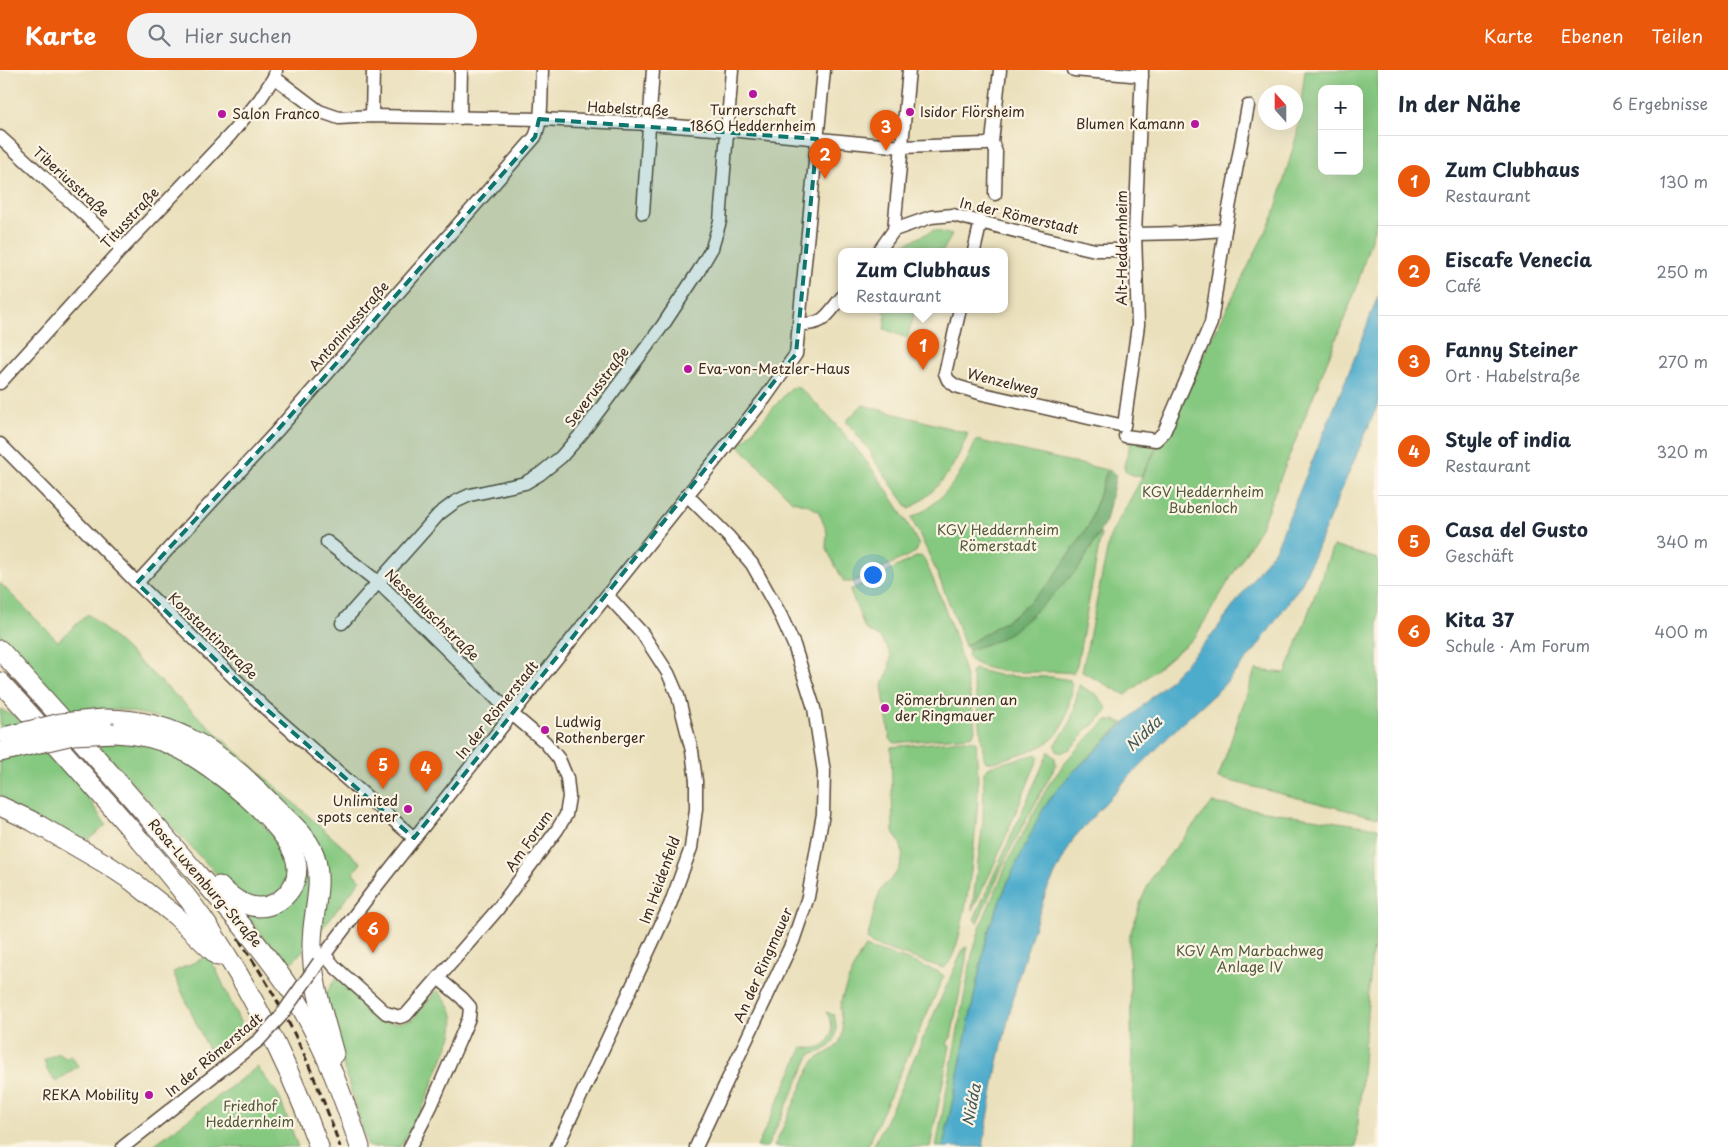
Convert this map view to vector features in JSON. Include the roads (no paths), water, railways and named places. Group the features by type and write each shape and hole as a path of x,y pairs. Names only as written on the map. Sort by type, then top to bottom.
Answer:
{"highway":[{"name":"Rosa-Luxemburg-Straße","path":"0,650 90,749 249,932 292,993 320,1045 346,1104 360,1147"},
{"name":"Rosa-Luxemburg-Straße","path":"0,682 65,753 164,868 223,948 277,1046 319,1147"},
{"path":"109,726 126,719 150,723 183,734 200,743 258,788 297,828 309,844 316,859 318,876 312,936 313,967 346,1104"},
{"path":"7,743 61,723 109,726 177,748 226,779 259,809 284,837 294,853 297,874 293,887 280,901 265,906 250,906 232,897 181,855"},
{"path":"0,806 32,821 132,881 176,916 221,958 243,983"}],"street":[{"path":"372,116 374,70"},
{"path":"460,118 461,70"},
{"name":"Antoninusstraße","path":"136,583 276,432 536,137 542,70"},
{"path":"643,213 653,70"},
{"name":"Severusstraße","path":"342,623 439,514 455,502 470,496 525,483 561,457 583,432 663,325 712,248 720,221 732,70"},
{"name":"In der Römerstadt","path":"123,1147 259,1040 286,1009 322,958 414,838 608,596 764,398 796,354 824,70"},
{"path":"881,248 894,230 910,70"},
{"path":"995,194 996,152 992,142 1000,70"},
{"path":"1074,70 1142,73"},
{"name":"Alt-Heddernheim","path":"1125,431 1138,325 1135,234 1142,73"},
{"name":"Habelstraße","path":"275,74 319,110 339,118 372,116 539,119 650,124 902,147 986,144 992,142"},
{"name":"Titusstraße","path":"0,383 122,249 231,134 260,99 275,74"},
{"path":"1125,431 1156,440 1164,432 1210,323 1248,106"},
{"name":"Tiberiusstraße","path":"0,137 122,249"},
{"name":"In der Römerstadt","path":"894,230 931,217 953,215 1095,250 1135,250"},
{"path":"975,248 981,221"},
{"path":"1135,234 1225,230"},
{"path":"800,324 812,325 821,322 838,302"},
{"name":"Wenzelweg","path":"959,313 944,373 948,380 956,386 1125,431"},
{"name":"Konstantinstraße","path":"0,444 136,583 265,708 414,838"},
{"name":"An der Ringmauer","path":"687,495 728,536 752,564 781,616 794,645 814,708 824,772 823,814 806,903 793,941 696,1147"},
{"name":"Nesselbuschstraße","path":"327,542 379,583 512,714"},
{"name":"Im Heidenfeld","path":"557,1147 670,905 691,848 696,809 696,781 692,751 678,696 668,673 642,633 608,596"},
{"name":"Am Forum","path":"322,958 335,967 386,1013 394,1016 406,1015 497,910 557,830 566,815 569,797 567,778 559,759 545,742 512,714"},
{"path":"410,1147 431,1106 469,1018 470,1007 438,978"}],"water":[{"name":"Nidda","path":"1378,296 1378,404 1302,583 1255,650 1221,688 1180,725 1123,783 1073,839 1046,892 1019,974 997,1066 983,1147 943,1147 985,944 992,920 1010,877 1041,813 1051,797 1069,776 1168,682 1213,634 1277,546 1353,362"}],"railway":[{"path":"238,939 270,988 297,1039 320,1092 340,1147"}],"place":[{"name":"Turnerschaft 1860 Heddernheim","path":"753,94"},
{"name":"Isidor Flörsheim","path":"910,112"},
{"name":"Salon Franco","path":"222,114"},
{"name":"Blumen Kamann","path":"1195,124"},
{"name":"Fanny Steiner","path":"886,151"},
{"name":"Eiscafe Venecia","path":"825,179"},
{"name":"Eva-von-Metzler-Haus","path":"688,369"},
{"name":"Zum Clubhaus","path":"923,370"},
{"name":"Römerbrunnen an der Ringmauer","path":"885,708"},
{"name":"Ludwig Rothenberger","path":"545,730"},
{"name":"Casa del Gusto","path":"383,789"},
{"name":"Style of india","path":"426,792"},
{"name":"Unlimited spots center","path":"408,809"},
{"name":"Kita 37","path":"373,953"},
{"name":"REKA Mobility","path":"149,1095"}],"park label":[{"name":"KGV Heddernheim Bubenloch","path":"1203,500"},
{"name":"KGV Heddernheim Römerstadt","path":"998,538"},
{"name":"KGV Am Marbachweg Anlage IV","path":"1250,960"},
{"name":"Friedhof Heddernheim","path":"250,1114"}]}
